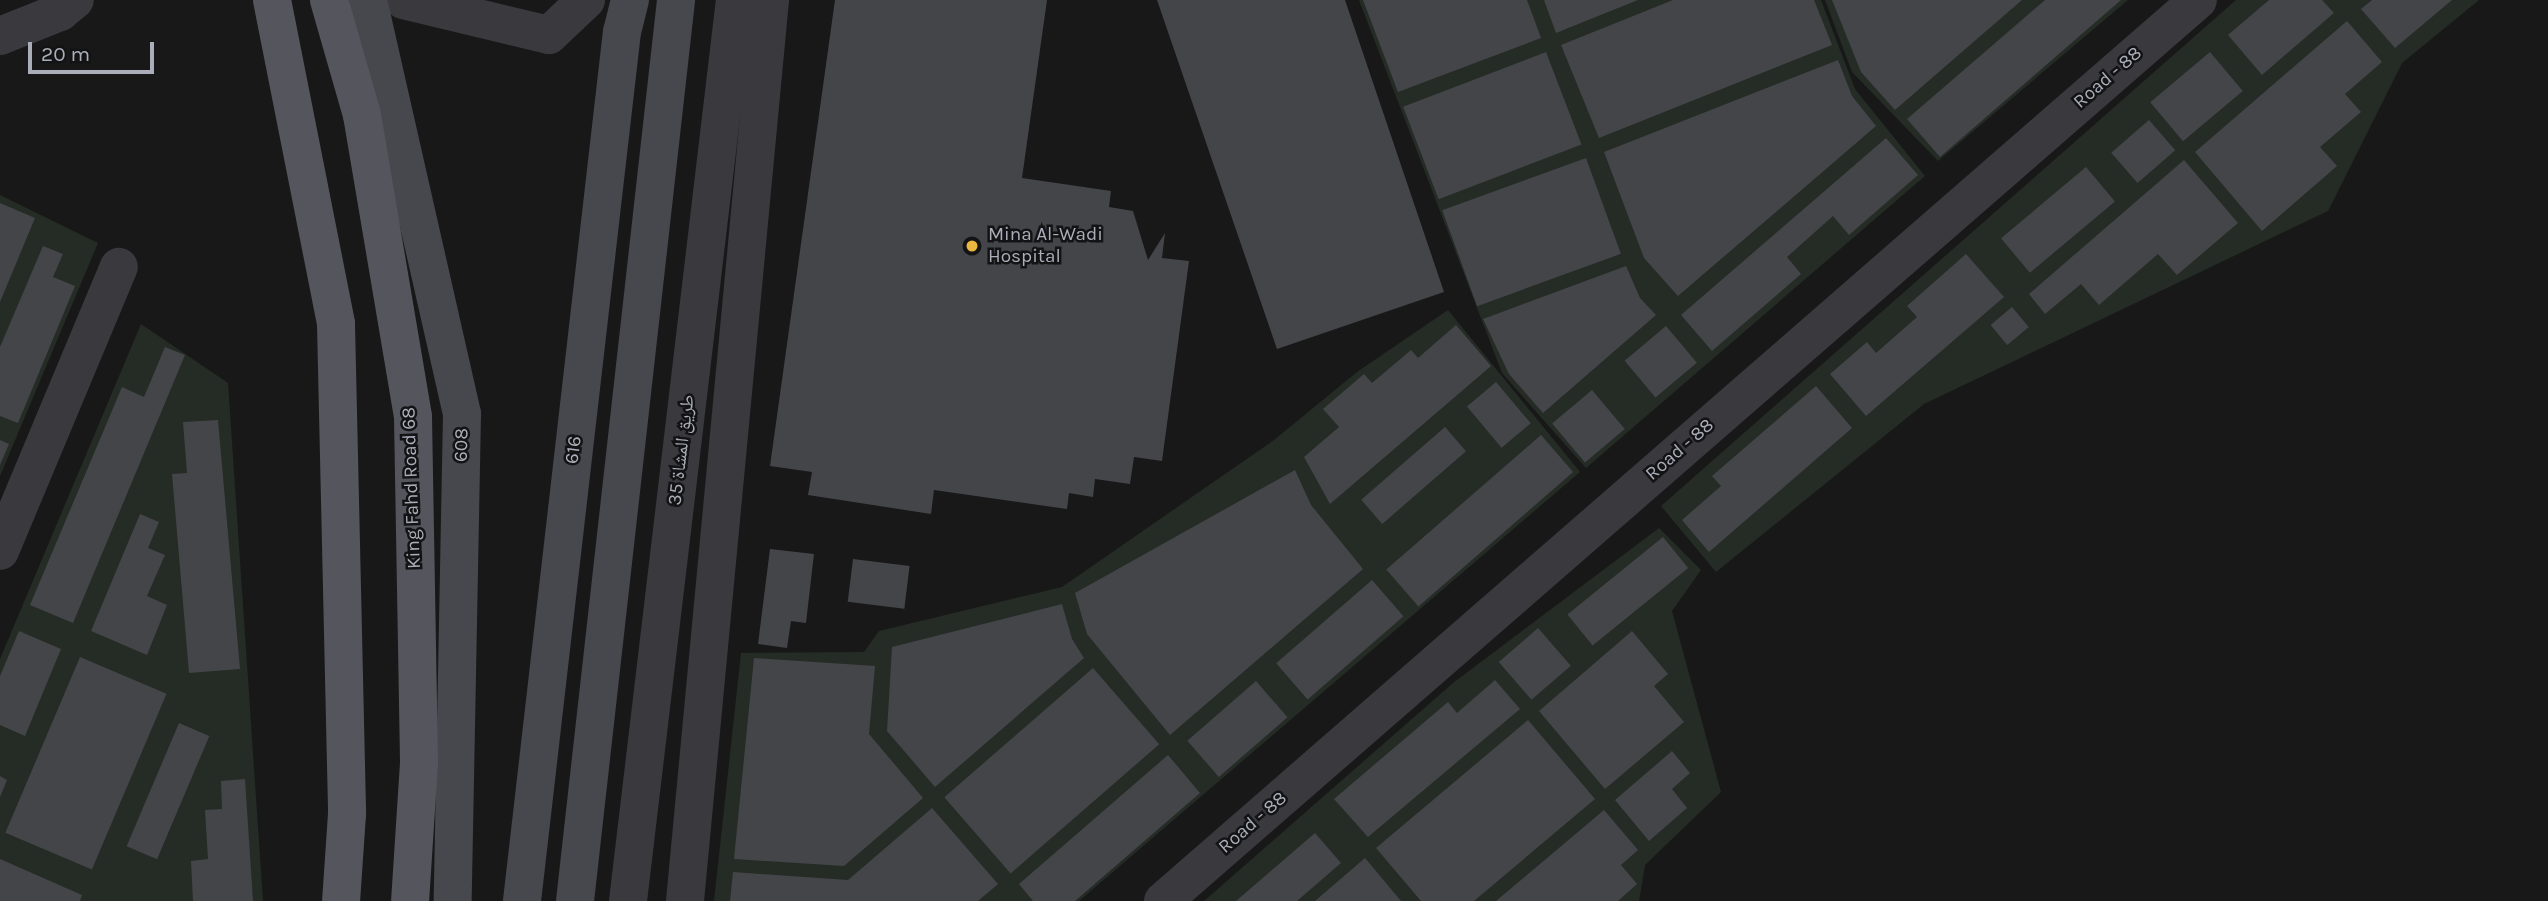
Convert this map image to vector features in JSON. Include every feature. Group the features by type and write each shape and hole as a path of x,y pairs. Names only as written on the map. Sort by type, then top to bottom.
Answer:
{"main road":[{"path":"272,0 336,324 347,814 341,901"},
{"name":"King Fahd Road 68","path":"329,0 362,115 412,418 419,763 410,901"},
{"name":"608","path":"368,0 462,414 453,901"},
{"name":"616","path":"522,901 622,32 630,0"},
{"path":"575,901 676,0"}],"street":[{"path":"0,36 60,12 75,0"},
{"path":"403,0 549,35 586,0"},
{"name":"طريق المشاة 35","path":"628,901 735,0"},
{"path":"685,901 770,0"},
{"name":"Road - 88","path":"1163,901 2198,0"},
{"path":"0,551 119,267"}],"shaded area":[{"path":"1359,0 1821,0 1855,89 1925,176 1586,468 1502,373"},
{"path":"1825,0 2128,0 1938,161 1852,72"},
{"path":"2236,0 2479,0 2402,63 2328,211 1924,404 1716,572 1661,506"},
{"path":"0,195 98,243 0,476"},
{"path":"1448,310 1580,472 1079,901 714,901 741,653 864,652 879,631 1062,587 1274,440 1357,372"},
{"path":"141,324 228,383 263,901 0,901 0,659"},
{"path":"1659,528 1701,570 1672,611 1721,792 1645,865 1639,901 1204,901 1453,683"}],"building":[{"name":"Mina Al-Wadi Hospital","path":"835,0 1047,0 1022,178 1111,191 1109,207 1133,211 1148,260 1165,233 1162,258 1189,261 1162,461 1134,457 1130,484 1095,479 1093,497 1069,493 1067,509 934,490 931,514 808,495 812,472 770,466"},
{"path":"1157,0 1345,0 1444,292 1277,349"},
{"path":"1363,0 1527,0 1541,38 1398,92"},
{"path":"1544,0 1638,0 1556,33"},
{"path":"1673,0 1814,0 1832,45 1599,138 1561,45"},
{"path":"1832,0 2022,0 1895,110 1861,72"},
{"path":"2045,0 2121,0 1940,157 1907,119"},
{"path":"2269,0 2322,0 2334,13 2262,75 2228,35"},
{"path":"2372,0 2452,0 2395,48 2361,9"},
{"path":"2347,21 2382,62 2345,94 2361,112 2320,147 2337,166 2262,231 2195,152"},
{"path":"1546,52 1581,144 1439,199 1403,107"},
{"path":"2210,52 2243,91 2183,141 2150,102"},
{"path":"1838,60 1852,96 1876,126 1678,296 1644,258 1604,152"},
{"path":"2149,120 2175,150 2138,183 2111,153"},
{"path":"1886,138 1918,175 1849,235 1833,216 1787,257 1801,274 1712,351 1681,315"},
{"path":"1586,158 1621,254 1477,306 1442,210"},
{"path":"2184,160 2238,223 2177,275 2158,254 2099,305 2081,284 2045,314 2029,294"},
{"path":"2086,167 2115,201 2030,273 2001,238"},
{"path":"0,203 35,218 0,302"},
{"path":"43,246 63,254 53,277 75,286 18,423 0,416 0,347"},
{"path":"1966,254 2004,297 1866,416 1830,374 1867,342 1876,353 1917,317 1907,306"},
{"path":"1626,266 1640,298 1656,315 1543,413 1509,374 1483,319"},
{"path":"2012,307 2029,327 2007,345 1991,325"},
{"path":"1456,325 1491,366 1330,504 1304,457 1339,427 1323,409 1364,374 1372,383 1411,350 1418,358"},
{"path":"1666,326 1697,363 1655,397 1625,361"},
{"path":"165,347 185,355 73,623 30,605 122,387 144,397"},
{"path":"1496,382 1531,423 1502,448 1467,406"},
{"path":"1816,386 1852,428 1709,552 1682,520 1721,486 1712,476"},
{"path":"1592,390 1625,429 1585,462 1552,423"},
{"path":"218,420 240,669 189,673 172,474 187,473 183,422"},
{"path":"1445,427 1466,451 1382,524 1361,500"},
{"path":"1541,435 1573,472 1418,606 1386,569"},
{"path":"0,440 9,444 0,465"},
{"path":"1295,470 1311,505 1363,569 1170,735 1087,634 1075,593"},
{"path":"140,514 159,522 148,548 165,555 147,596 167,605 147,655 91,631"},
{"path":"1663,537 1688,568 1593,645 1567,614"},
{"path":"770,549 814,554 806,623 791,621 787,648 758,644"},
{"path":"853,559 910,566 904,609 848,602"},
{"path":"1372,580 1403,616 1308,700 1276,663"},
{"path":"1062,604 1072,639 1084,658 935,787 887,731 892,647"},
{"path":"1538,628 1571,666 1532,700 1499,662"},
{"path":"19,631 61,649 25,736 0,725 0,676"},
{"path":"1632,631 1668,674 1654,686 1684,722 1605,789 1539,711"},
{"path":"80,657 167,694 92,870 5,833"},
{"path":"754,658 875,666 869,734 923,798 844,866 734,859"},
{"path":"1093,668 1159,744 1011,873 944,797"},
{"path":"1495,680 1520,709 1368,837 1334,799 1448,702 1457,713"},
{"path":"1256,681 1287,717 1219,777 1187,741"},
{"path":"1528,720 1595,799 1474,901 1421,901 1376,848"},
{"path":"179,723 209,736 157,859 127,846"},
{"path":"1672,751 1690,773 1672,789 1687,808 1649,841 1615,800"},
{"path":"1168,755 1200,793 1075,901 1033,901 1019,884"},
{"path":"0,776 7,780 0,797"},
{"path":"245,779 253,901 193,901 191,861 208,859 205,810 222,809 221,781"},
{"path":"932,808 998,884 978,901 730,901 733,872 848,880"},
{"path":"1604,810 1638,850 1621,865 1637,884 1618,901 1496,901"},
{"path":"1315,833 1341,863 1297,901 1236,901"},
{"path":"1365,858 1401,901 1315,901"},
{"path":"0,859 82,895 80,901 0,901"}],"place":[{"name":"Mina Al-Wadi Hospital","path":"972,246"}]}
